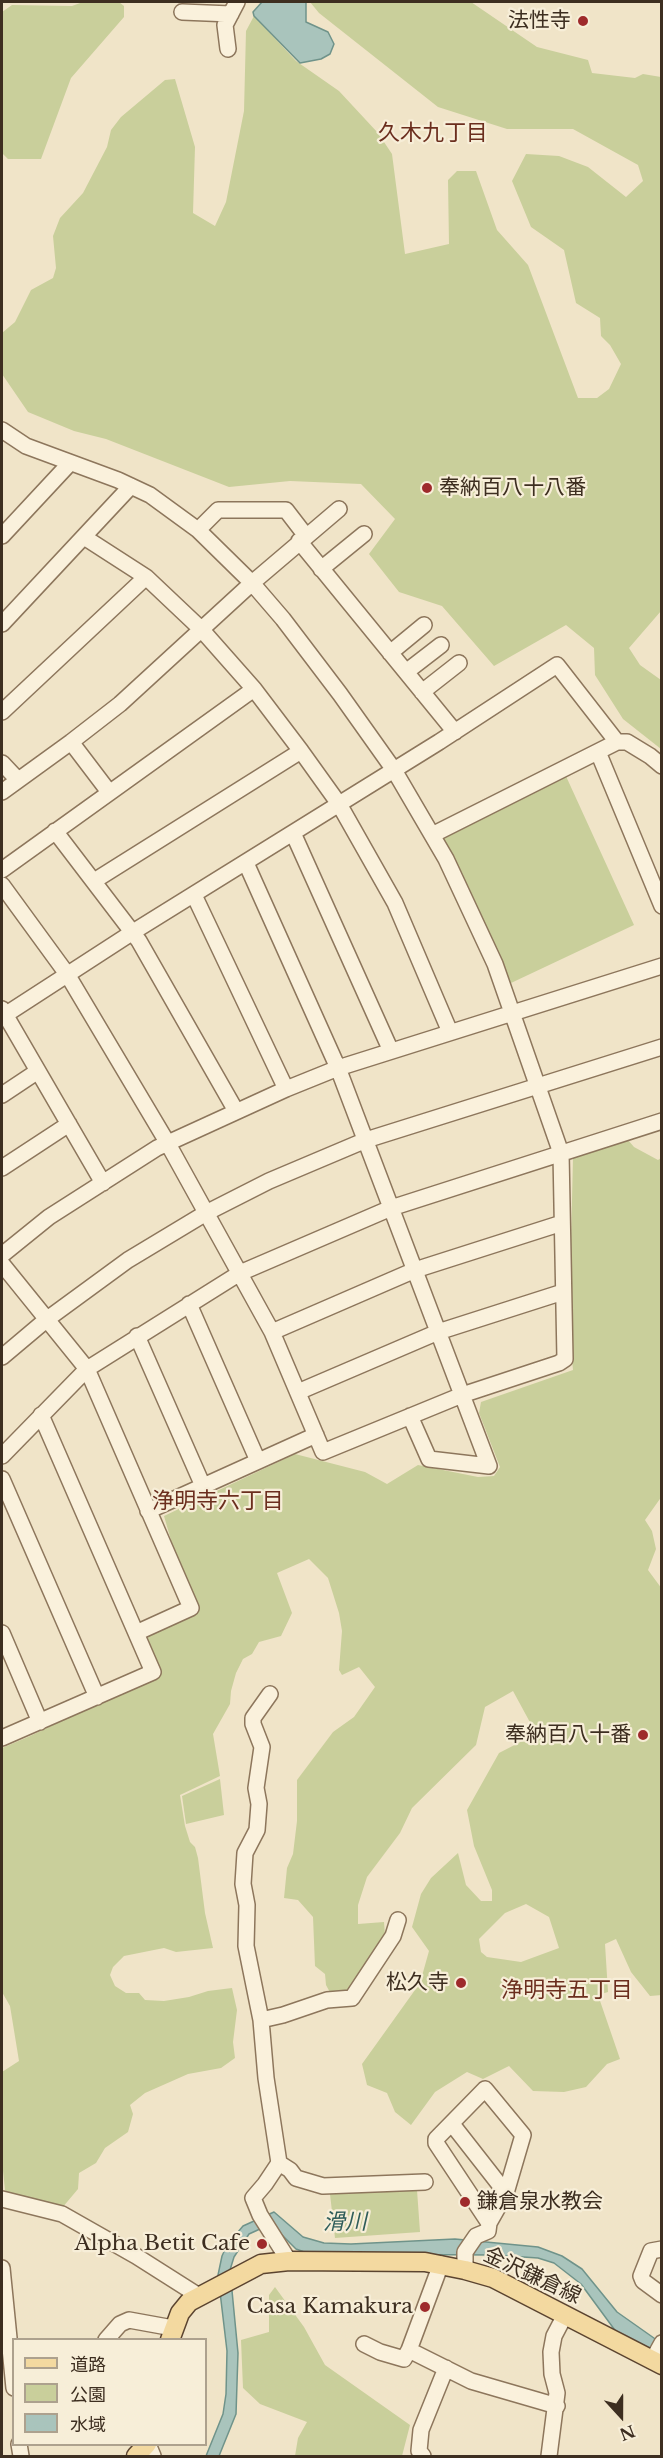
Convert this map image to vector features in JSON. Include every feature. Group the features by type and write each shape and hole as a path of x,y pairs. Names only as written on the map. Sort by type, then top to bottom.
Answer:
{"main road":[{"name":"金沢鎌倉線","path":"207,2292 261,2264 290,2261 441,2264 465,2261 565,2315 658,2356"},
{"path":"172,2334 180,2313 189,2302 207,2292"},
{"path":"136,2457 147,2446"}],"street":[{"path":"182,12 220,12 234,8"},
{"path":"228,49 225,25 234,8"},
{"path":"2,885 67,974 167,1142 272,1332 323,1452 462,1395 566,1359 561,1153 513,1012 478,927 432,835 394,770 283,619 252,583 198,531 150,495 5,439"},
{"path":"2,536 70,463"},
{"path":"2,624 131,486"},
{"path":"2,792 120,704 252,583 339,509"},
{"path":"198,531 218,510 286,510 321,569 455,732"},
{"path":"321,569 364,534"},
{"path":"84,537 147,577 201,629 254,689 300,751 339,804 395,903 450,1032"},
{"path":"2,712 147,577"},
{"path":"390,653 424,625"},
{"path":"406,672 441,645"},
{"path":"422,692 459,663"},
{"path":"102,1183 3,1013 455,732 557,665 617,742"},
{"path":"2,870 254,689"},
{"path":"71,742 109,792"},
{"path":"432,835 617,742 627,742 662,766"},
{"path":"94,881 300,751"},
{"path":"598,752 662,906"},
{"path":"2,763 18,780"},
{"path":"55,831 133,932 236,1111"},
{"path":"293,833 391,1051"},
{"path":"246,863 338,1068 489,1466 429,1459 410,1416"},
{"path":"194,895 286,1089"},
{"path":"2,1255 49,1217 167,1142 286,1089 338,1068 662,966"},
{"path":"2,1357 46,1320 128,1260 206,1213 269,1181 366,1140 662,1047"},
{"path":"2,1095 38,1071"},
{"path":"2,1456 87,1370 137,1336 240,1274 391,1208 662,1120"},
{"path":"2,1168 69,1124"},
{"path":"272,1332 415,1270 562,1223"},
{"path":"2,1264 87,1370 191,1608 136,1633"},
{"path":"298,1392 438,1332 563,1292"},
{"path":"189,1304 258,1461"},
{"path":"137,1336 203,1486"},
{"path":"2,1738 153,1672 41,1415"},
{"path":"148,1511 316,1435"},
{"path":"2,1479 97,1697"},
{"path":"2,1633 40,1722"},
{"path":"270,1694 254,1718 253,1724 262,1747 256,1788 259,1804 257,1830 245,1853 243,1884 247,1905 246,1946 261,2020 266,2078 279,2163 266,2184 253,2198 264,2221 290,2261"},
{"path":"261,2020 327,2000 352,1998 393,1936 398,1920"},
{"path":"465,2261 476,2236 488,2231 489,2223 506,2193 523,2135 485,2089 436,2139 436,2143 489,2223"},
{"path":"452,2124 506,2193"},
{"path":"279,2163 290,2170 296,2178 323,2186 425,2182"},
{"path":"2,2199 62,2214 136,2256 207,2292"},
{"path":"662,2249 651,2251 641,2276 662,2295"},
{"path":"364,2344 380,2352 404,2359 441,2264"},
{"path":"2,2268 12,2368"},
{"path":"549,2457 557,2406 551,2352 554,2336 565,2315"},
{"path":"108,2338 120,2324 129,2319 172,2334"},
{"path":"409,2350 471,2380 557,2406"},
{"path":"423,2457 419,2451 421,2430 446,2368"}],"green space":[{"path":"83,2 119,2 124,6 124,17 71,78 41,159 8,159 2,153 2,12 12,5 72,6"},
{"path":"310,2 471,2 537,47 588,60 592,73 635,78 643,74 661,77 661,611 629,648 640,665 661,680 661,749 623,719 595,675 594,648 566,625 494,666 442,606 399,592 369,554 395,519 361,484 290,481 229,487 106,439 74,431 28,412 2,374 2,333 15,322 31,290 53,278 56,268 53,236 60,218 83,193 107,147 111,130 121,117 165,80 175,79 195,147 193,213 215,226 226,202 244,111 246,31 254,16 296,61 339,91 378,133 392,154 405,254 449,244 448,180 457,171 476,171 497,230 528,265 578,398 597,398 609,389 621,364 610,345 601,336 600,318 576,303 564,250 531,227 512,181 526,154 559,156 588,167 626,197 643,181 638,165 573,129 507,129 438,107 319,13"},
{"path":"565,774 634,925 511,983 440,836"},
{"path":"628,1140 634,1147 658,1160 661,1158 662,1496 645,1520 652,1531 656,1549 648,1570 662,1589 662,1995 650,1996 631,1972 616,1939 605,1944 608,1992 598,1995 620,2059 607,2064 586,2087 564,2092 533,2091 509,2066 483,2079 467,2072 435,2092 411,2125 395,2112 387,2093 367,2085 362,2064 420,1983 429,1951 412,1927 421,1894 431,1878 458,1853 466,1885 481,1901 492,1901 492,1890 474,1846 467,1810 499,1753 534,1735 532,1726 513,1691 485,1707 476,1745 412,1808 400,1833 367,1877 358,1905 358,1924 384,1922 385,1935 357,1986 343,1997 333,1998 326,1985 325,1974 315,1966 313,1917 298,1900 284,1898 287,1868 293,1854 297,1821 297,1780 333,1732 354,1717 375,1687 359,1667 342,1675 339,1670 342,1631 339,1613 328,1578 309,1559 277,1573 292,1613 281,1636 259,1642 252,1654 243,1659 236,1673 230,1704 213,1734 220,1776 180,1795 185,1826 198,1858 205,1913 213,1948 176,1952 164,1948 124,1956 113,1967 110,1975 115,1986 126,1993 139,1993 145,2000 164,2001 232,1988 237,2010 233,2042 235,2058 221,2068 188,2074 145,2093 130,2105 133,2114 128,2132 105,2148 96,2163 79,2173 78,2189 62,2208 9,2195 5,2190 2,2161 2,2072 19,2061 10,2006 2,1992 2,1748 158,1675 143,1638 192,1613 164,1516 295,1454 365,1472 387,1484 418,1465 478,1477 494,1476 500,1467 479,1413 481,1402 573,1370 569,1329 573,1157","holes":["526,1904 549,1917 559,1948 521,1962 487,1957 481,1952 479,1939 505,1913"]},
{"path":"220,1779 224,1815 186,1824 182,1796"},
{"path":"417,2190 420,2232 335,2238 330,2194"},
{"path":"275,2287 304,2327 325,2365 410,2425 402,2456 295,2456 298,2438 307,2422 260,2404 243,2388 241,2340 269,2332 269,2295"}],"water":[{"path":"262,2 306,2 306,22 328,32 334,44 330,54 321,59 300,63 254,16 253,12"},
{"path":"274,2212 303,2237 324,2243 351,2244 455,2239 538,2247 562,2256 582,2269 617,2312 661,2343 661,2356 617,2333 581,2284 554,2263 538,2258 494,2255 310,2254 296,2249 271,2224 249,2234 234,2257 230,2270 238,2353 236,2414 219,2456 206,2456 223,2414 226,2394 227,2351 218,2275 222,2256 227,2245 243,2226"}],"place":[{"name":"法性寺","path":"583,21"},
{"name":"奉納百八十八番","path":"427,488"},
{"name":"奉納百八十番","path":"643,1735"},
{"name":"松久寺","path":"461,1983"},
{"name":"鎌倉泉水教会","path":"465,2202"},
{"name":"Alpha Betit Cafe","path":"262,2244"},
{"name":"Casa Kamakura","path":"425,2307"}],"district":[{"name":"久木九丁目","path":"433,134"},
{"name":"浄明寺六丁目","path":"218,1502"},
{"name":"浄明寺五丁目","path":"567,1991"}],"water label":[{"name":"滑川","path":"345,2223"}]}
